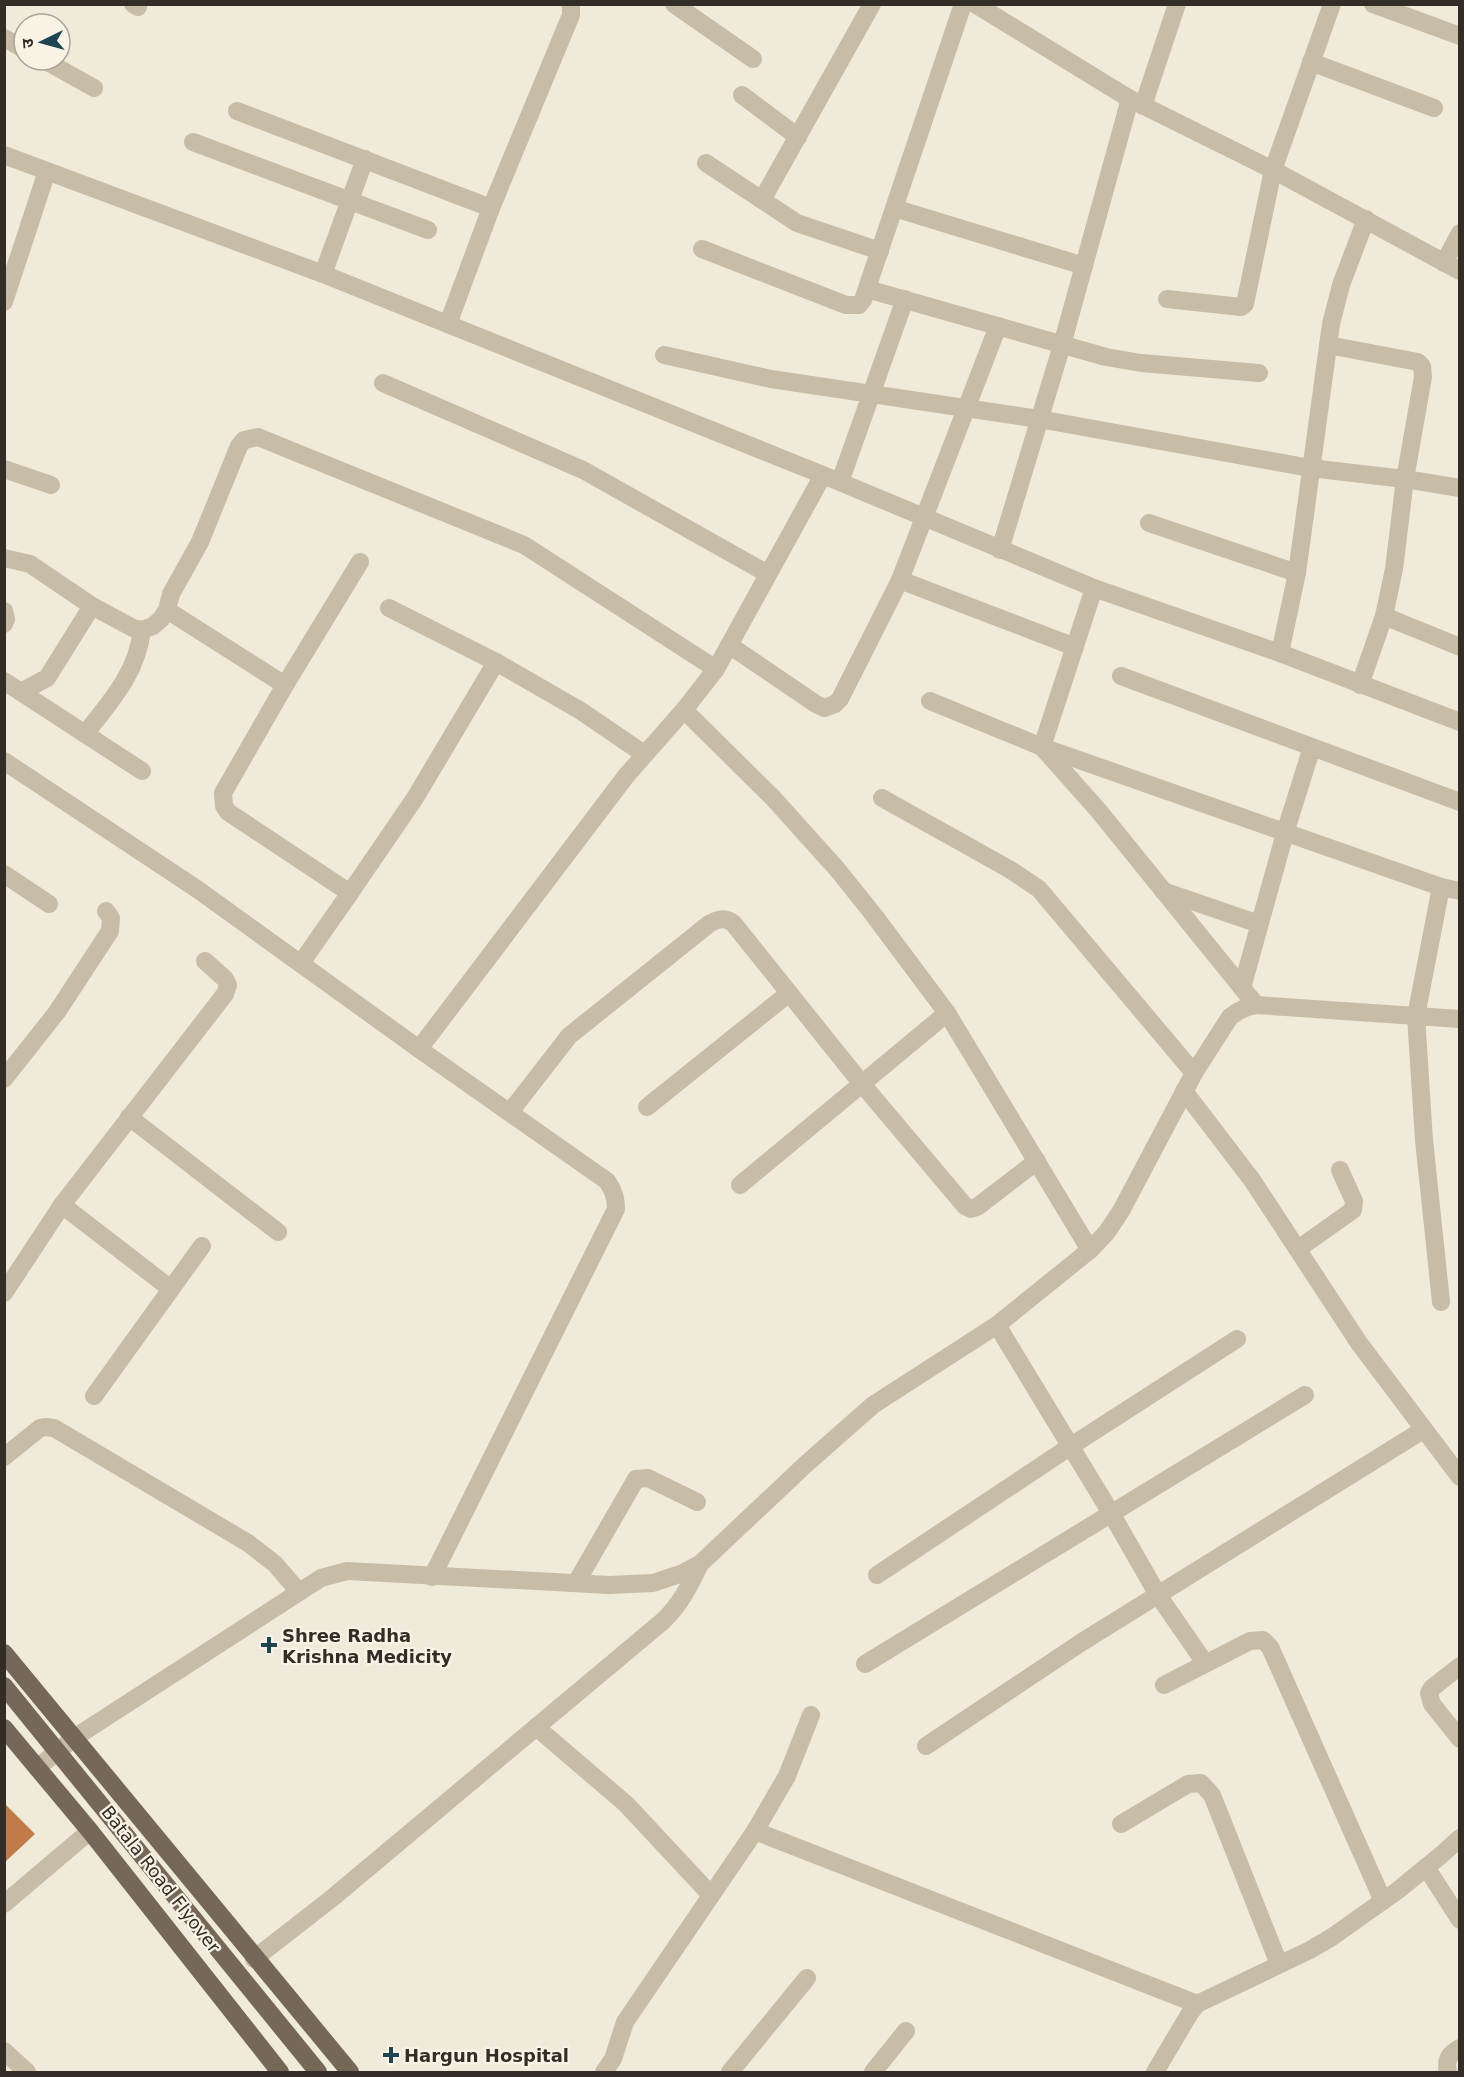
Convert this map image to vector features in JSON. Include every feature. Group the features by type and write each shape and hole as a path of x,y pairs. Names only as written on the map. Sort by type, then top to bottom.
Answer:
{"main road":[{"path":"4,1653 350,2073"},
{"name":"Batala Road Flyover","path":"4,1686 318,2073"},
{"path":"4,1728 90,1831 279,2073"}],"street":[{"path":"447,324 491,208 571,15 571,4"},
{"path":"762,200 872,4"},
{"path":"702,249 846,305 859,305 867,289 963,4"},
{"path":"975,4 1137,103 1273,170 1452,267 1460,233"},
{"path":"1000,549 1084,266 1137,103 1177,4"},
{"path":"1167,299 1241,307 1245,304 1273,170 1332,4"},
{"path":"1373,4 1460,36"},
{"path":"680,6 753,59"},
{"path":"1311,62 1434,108"},
{"path":"65,72 94,88"},
{"path":"742,95 798,137"},
{"path":"237,111 491,208"},
{"path":"193,142 428,230"},
{"path":"4,155 323,274 823,475 1094,588 1459,719"},
{"path":"323,274 365,159"},
{"path":"706,163 797,223 880,251"},
{"path":"4,302 8,278 47,171"},
{"path":"894,207 1084,266"},
{"path":"1280,653 1297,573 1328,345 1341,285 1366,219"},
{"path":"867,289 1122,360 1259,373"},
{"path":"840,482 905,299"},
{"path":"729,645 824,708 840,699 900,580 998,326"},
{"path":"1328,345 1418,362 1422,366 1423,377 1405,479 1394,569 1384,616 1360,685"},
{"path":"664,356 771,379 1039,419 1310,468 1460,488"},
{"path":"383,382 583,470 768,574"},
{"path":"4,558 30,564 92,606 142,630 153,626 167,610 171,594 200,542 239,446 244,440 258,437 524,545 716,669"},
{"path":"4,469 51,485"},
{"path":"419,1049 644,754 684,710 716,669 823,475"},
{"path":"1149,523 1297,573"},
{"path":"350,893 228,812 224,806 223,793 360,562"},
{"path":"900,580 1075,647"},
{"path":"1042,747 1094,588"},
{"path":"21,692 47,678 92,606"},
{"path":"389,608 496,662 581,711 644,754"},
{"path":"167,610 285,685"},
{"path":"4,611 6,619 4,624"},
{"path":"1384,616 1460,647"},
{"path":"85,734 128,677 139,653 142,630"},
{"path":"301,963 409,808 496,662"},
{"path":"1121,676 1460,802"},
{"path":"4,681 142,771"},
{"path":"930,701 1042,747 1441,887 1460,891"},
{"path":"684,710 773,798 837,869 873,914 947,1013 1090,1250"},
{"path":"1042,747 1098,810 1256,1005"},
{"path":"1242,988 1285,833 1312,747"},
{"path":"4,761 197,889 607,1181 616,1198 616,1209 432,1577"},
{"path":"882,798 1009,869 1039,889 1194,1073"},
{"path":"4,874 49,904"},
{"path":"1441,887 1416,1016 1424,1140 1441,1302"},
{"path":"1163,891 1259,924"},
{"path":"4,1079 57,1012 110,931 111,918 106,911"},
{"path":"510,1112 569,1036 714,921 727,919 733,923 862,1084 959,1200 971,1209 977,1207 1037,1161"},
{"path":"4,1293 62,1205 227,990 228,985 225,979 205,961"},
{"path":"647,1107 789,994"},
{"path":"37,1768 74,1738 321,1578 346,1571 432,1577 634,1585 670,1578 700,1564 805,1465 873,1405 997,1325 1090,1250 1107,1232 1121,1211 1194,1073 1230,1017 1244,1007 1256,1005 1460,1019"},
{"path":"740,1185 947,1013"},
{"path":"1184,1091 1252,1180 1359,1343 1460,1477"},
{"path":"129,1117 278,1232"},
{"path":"1298,1249 1353,1210 1354,1201 1340,1170"},
{"path":"62,1205 171,1289"},
{"path":"94,1396 202,1246"},
{"path":"997,1325 1158,1595 1205,1663"},
{"path":"877,1575 1236,1339"},
{"path":"866,1664 1305,1395"},
{"path":"4,1457 40,1428 46,1426 54,1428 248,1543 275,1564 299,1592"},
{"path":"926,1746 1082,1642 1423,1430"},
{"path":"576,1583 631,1484 636,1479 648,1478 697,1502"},
{"path":"254,1959 331,1899 673,1611 700,1564"},
{"path":"1164,1685 1256,1639 1263,1640 1270,1647 1383,1901"},
{"path":"1460,1666 1432,1688 1429,1693 1432,1704 1460,1739"},
{"path":"603,2073 613,2059 625,2022 755,1831 787,1776 811,1715"},
{"path":"536,1727 626,1804 711,1895"},
{"path":"1121,1824 1188,1784 1201,1783 1208,1788 1279,1964"},
{"path":"4,1904 90,1831"},
{"path":"755,1831 1197,2004"},
{"path":"1155,2073 1197,2004 1332,1936 1383,1901 1460,1838"},
{"path":"1426,1868 1460,1920"},
{"path":"730,2073 807,1978"},
{"path":"873,2073 906,2031"},
{"path":"1448,2073 1447,2059 1460,2048"},
{"path":"4,2052 27,2073"}],"building":[{"path":"4,1803 35,1834 4,1863"}],"place":[{"name":"Shree Radha Krishna Medicity","path":"269,1645"},
{"name":"Hargun Hospital","path":"391,2055"}]}
